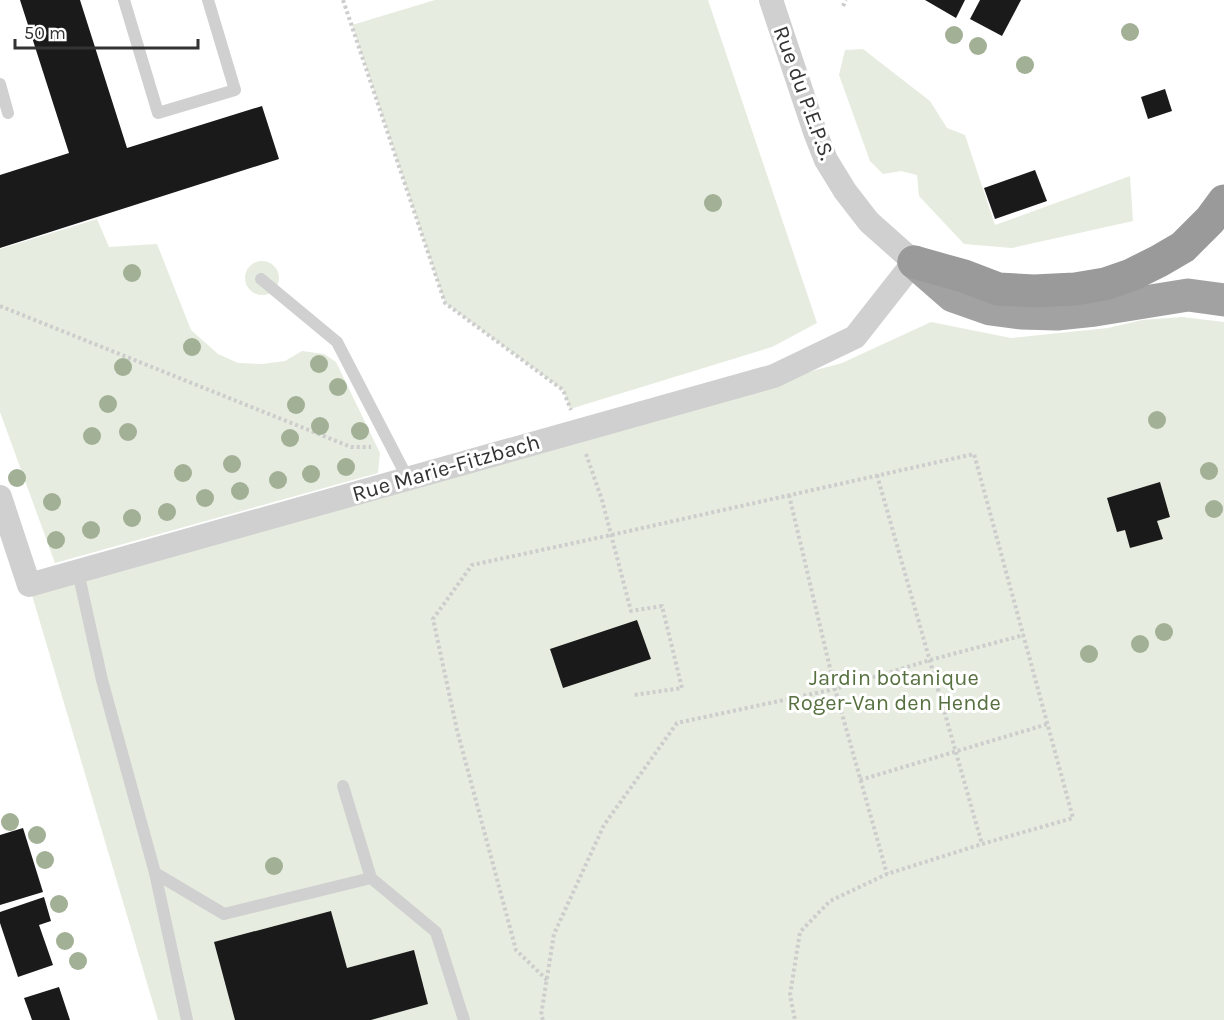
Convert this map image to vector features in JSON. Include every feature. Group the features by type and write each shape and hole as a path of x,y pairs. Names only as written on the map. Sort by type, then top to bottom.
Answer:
{"highway":[{"path":"914,262 999,289 1034,291 1074,289 1105,284 1131,275 1183,247 1210,220 1224,201"},
{"path":"914,262 953,296 990,309 1021,313 1057,314 1095,310 1188,295 1224,300"}],"street":[{"name":"Rue du P.E.P.S.","path":"771,0 814,132 826,160 845,191 869,222 914,262"},
{"name":"Rue Marie-Fitzbach","path":"0,497 29,585 774,376 855,337 914,262"}],"lane":[{"path":"124,0 158,113 235,90 208,0"},
{"path":"0,84 8,113"},
{"path":"261,279 337,342 408,479"},
{"path":"78,572 102,680 155,873 187,1020"},
{"path":"343,786 371,878 436,932 464,1020"},
{"path":"155,873 224,914 371,878"}],"path":[{"path":"344,0 445,303 563,390 602,500 631,611 662,606 682,688 634,695"},
{"path":"843,6 846,0"},
{"path":"0,306 351,447 373,447 388,438"},
{"path":"547,980 516,950 457,730 433,619 471,565 974,454 1073,818 887,874 830,901 800,932 790,995 795,1020"},
{"path":"877,475 982,844"},
{"path":"789,495 835,689 887,874"},
{"path":"543,1020 554,934 604,825 677,723 835,689 1023,635"},
{"path":"860,780 1048,724"}],"green space":[{"path":"435,0 708,0 817,323 772,347 570,409 563,390 445,303 352,25"},
{"path":"863,49 930,101 947,128 965,135 995,225 1130,176 1133,221 1012,248 964,244 919,196 917,175 901,171 883,174 870,161 839,75 845,50"},
{"path":"97,219 109,247 157,244 191,330 218,354 238,363 262,364 285,361 302,351 324,354 336,362 380,453 378,473 55,563 0,412 0,249"},
{"path":"262,261 274,266 279,278 274,290 262,295 250,290 245,278 250,266"},
{"name":"Jardin botanique Roger-Van den Hende","path":"1182,317 1224,322 1224,1020 158,1020 29,585 427,474 842,363 931,322 1011,338 1108,328 1142,320"}],"building":[{"path":"20,0 80,0 127,148 262,106 279,159 0,248 0,175 69,153"},
{"path":"925,0 965,0 956,18"},
{"path":"980,0 1021,0 1002,36 970,19"},
{"path":"1165,89 1172,111 1148,119 1141,97"},
{"path":"1035,170 1047,201 995,219 984,188"},
{"path":"1160,482 1170,517 1157,521 1163,539 1130,548 1125,530 1117,532 1107,498"},
{"path":"637,620 651,659 563,688 550,649"},
{"path":"23,828 43,892 0,905 0,835"},
{"path":"44,897 51,921 39,925 53,965 18,977 0,923 0,912"},
{"path":"331,911 347,968 414,950 428,1004 371,1020 235,1020 214,942"},
{"path":"59,987 70,1020 32,1020 24,998"}]}
